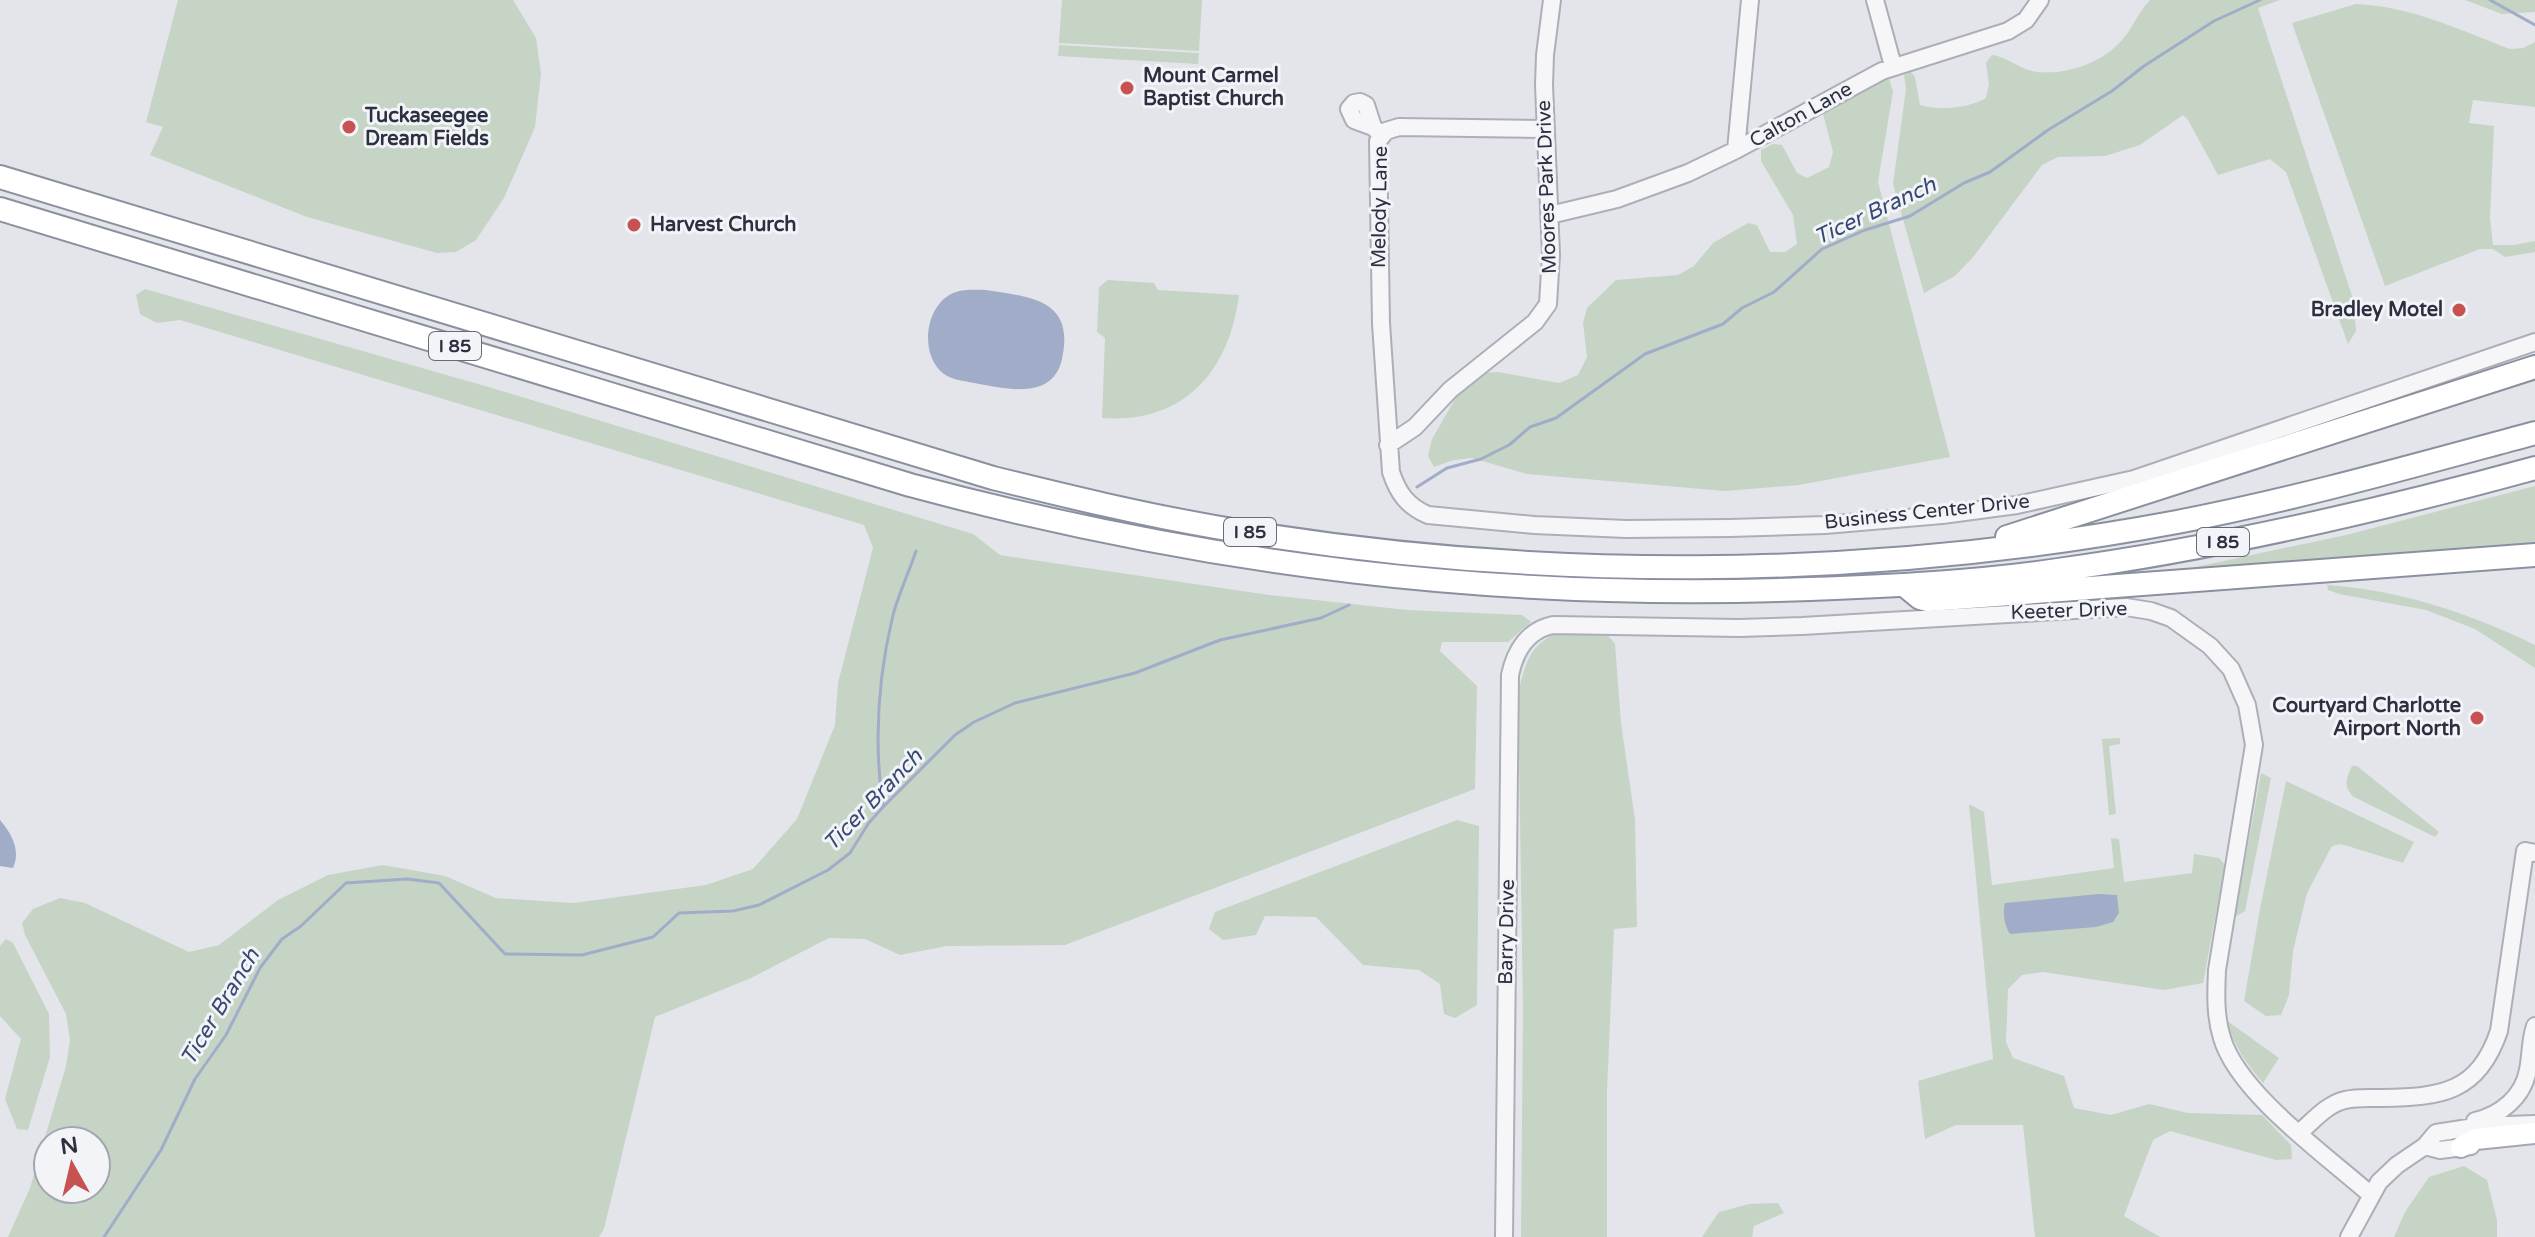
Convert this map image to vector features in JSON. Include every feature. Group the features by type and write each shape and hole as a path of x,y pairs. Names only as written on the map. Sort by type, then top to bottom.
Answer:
{"highway":[{"name":"I 85","path":"0,177 899,452 1067,496 1215,527 1403,552 1520,562 1618,565 1789,564 1959,552 2177,522 2281,499 2535,433"},
{"name":"I 85","path":"0,209 910,485 1097,531 1280,564 1476,585 1703,592 1904,585 2054,571 2148,556 2366,512 2535,468"},
{"path":"1959,552 2535,367"},
{"path":"1904,585 1920,598 1928,600 2532,554"}],"main road":[{"path":"2456,1139 2535,1133"}],"street":[{"name":"Moores Park Drive","path":"1388,445 1415,427 1450,390 1541,316 1548,304 1550,215 1545,55 1552,0"},
{"path":"1736,150 1750,0"},
{"path":"1875,0 1893,66"},
{"name":"Calton Lane","path":"1550,215 1647,189 1736,150 1893,66 2008,31 2026,20 2040,0"},
{"name":"Melody Lane","path":"1388,445 1378,235 1377,131 1399,127 1546,129"},
{"name":"Business Center Drive","path":"1388,445 1391,472 1400,493 1418,510 1441,518 1641,529 1825,525 1942,515 2017,505 2134,479 2535,342"},
{"name":"Keeter Drive","path":"1532,634 1553,625 1739,628 2126,607 2151,611 2188,628 2219,654 2231,669 2247,705 2254,745 2217,970 2216,1004 2222,1039 2228,1055 2251,1088 2371,1195"},
{"name":"Barry Drive","path":"1504,1237 1510,687 1515,658 1532,634"},
{"path":"2300,1132 2341,1100 2434,1096 2460,1085 2482,1066 2492,1052 2499,1031 2525,851 2535,853"},
{"path":"2456,1139 2463,1124 2492,1115 2517,1096 2528,1072 2535,1026"},
{"path":"2349,1237 2371,1195 2389,1171 2425,1146 2440,1150 2481,1126 2535,1124"},
{"path":"2456,1139 2535,1142"}],"green space":[{"name":"Tuckaseegee Dream Fields","path":"178,0 513,0 536,38 541,74 535,127 504,198 476,240 456,252 437,253 307,217 150,155 163,127 146,122"},
{"path":"1062,0 1202,0 1199,51 1059,43"},
{"path":"2150,0 2280,0 2258,8 2353,299 2356,331 2348,344 2286,172 2270,159 2218,175 2183,115 2140,145 2105,156 2058,157 2042,165 1974,256 1955,276 1924,293 1893,184 1906,89 1904,75 1911,72 1915,77 1920,105 1944,108 1971,104 1986,98 1989,84 1986,63 1992,55 2037,72 2060,72 2083,66 2114,48"},
{"path":"2465,0 2535,0 2535,12 2502,14"},
{"path":"2356,4 2415,14 2510,49 2523,48 2535,42 2535,107 2473,100 2469,123 2494,126 2490,218 2493,245 2535,241 2535,252 2505,257 2493,249 2480,249 2385,286 2292,23"},
{"path":"1059,45 1199,53 1198,64 1058,56"},
{"path":"1888,75 1893,92 1878,182 1950,457 1799,485 1725,491 1527,474 1472,458 1434,467 1428,456 1432,439 1458,394 1483,373 1498,372 1559,383 1578,375 1587,357 1583,323 1587,308 1616,280 1678,275 1694,266 1713,243 1748,223 1757,225 1770,252 1785,252 1797,244 1793,215 1761,161 1761,150 1773,144 1782,145 1797,173 1807,178 1829,167 1833,152 1822,110"},
{"path":"1108,280 1154,283 1158,290 1239,295 1234,323 1213,370 1197,388 1178,402 1131,418 1102,418 1105,338 1097,332 1099,287"},
{"path":"145,289 492,388 973,534 1000,555 1269,595 1407,610 1522,615 1531,622 1508,642 1442,642 1440,651 1477,686 1475,789 1065,945 947,946 900,955 865,939 829,938 751,978 655,1017 604,1229 599,1237 8,1237 32,1181 32,1205 112,1205 112,1125 49,1125 66,1066 70,1040 66,1014 25,935 22,923 33,909 60,898 85,903 189,952 219,945 278,900 328,875 383,865 445,876 496,898 574,903 706,885 753,869 797,819 835,725 838,683 873,548 864,525 180,320 157,323 140,314 136,295"},
{"path":"2535,486 2535,544 2189,573 2191,568 2346,535"},
{"path":"2327,585 2381,592 2460,613 2535,645 2535,668 2475,629 2426,610 2339,594 2328,590"},
{"path":"1557,633 1606,633 1615,644 1621,723 1635,820 1637,927 1614,929 1607,1091 1607,1237 1521,1237 1523,1009 1518,693 1534,650"},
{"path":"2120,738 2120,744 2109,746 2116,814 2109,815 2102,739"},
{"path":"2352,766 2357,766 2439,832 2435,837 2354,797 2348,790 2347,782"},
{"path":"2261,773 2271,778 2245,911 2235,917"},
{"path":"2286,781 2414,842 2403,863 2341,844 2332,846 2307,893 2293,951 2289,995 2281,1015 2266,1016 2244,1001"},
{"path":"1969,804 1984,812 1992,885 2114,868 2111,838 2119,839 2124,882 2192,873 2194,854 2219,858 2225,865 2203,983 2164,990 2043,972 2022,975 2008,989 2006,1042 2013,1058 2064,1076 2074,1108 2111,1115 2149,1104 2188,1113 2262,1115 2291,1145 2292,1159 2276,1160 2170,1131 2153,1140 2124,1216 2160,1237 2035,1237 2023,1125 1956,1125 1925,1139 1918,1081 1993,1059"},
{"path":"1457,820 1479,826 1477,1005 1455,1018 1444,1014 1440,984 1419,970 1363,965 1316,917 1265,916 1256,935 1223,940 1209,929 1215,912"},
{"path":"6,939 13,943 49,1014 50,1057 28,1130 17,1129 5,1099 21,1039 0,1016 0,946"},
{"path":"2226,1020 2279,1058 2263,1083 2241,1054"},
{"path":"2464,1166 2487,1180 2497,1220 2497,1237 2394,1237 2405,1212 2429,1177"},
{"path":"1778,1203 1784,1213 1754,1226 1752,1237 1702,1237 1719,1212 1749,1204"}],"water":[{"path":"986,290 1033,299 1056,313 1062,324 1064,339 1062,359 1049,381 1028,389 1003,388 952,378 936,365 928,342 937,306 956,292"},
{"path":"0,820 14,843 16,855 13,868 0,866"},
{"path":"2117,895 2119,913 2113,922 2096,927 2010,934 2007,927 2005,903"}],"waterway":[{"name":"Ticer Branch","path":"1417,487 1447,468 1481,459 1509,445 1530,427 1556,418 1645,354 1723,324 1742,308 1774,292 1822,249 1865,230 1910,216 1964,183 1990,172 2048,130 2112,91 2144,66 2214,21 2260,0"},
{"name":"Ticer Branch","path":"2490,0 2535,25"},
{"path":"883,807 878,735 884,662 893,615 916,551"},
{"name":"Ticer Branch","path":"104,1237 161,1150 195,1079 226,1035 260,968 282,939 301,926 346,883 407,879 439,883 505,954 582,955 653,937 679,913 733,911 759,905 828,870 850,853 883,807 955,735 974,722 1015,703 1135,673 1220,640 1321,618 1349,605"}],"place":[{"name":"Mount Carmel Baptist Church","path":"1127,88"},
{"name":"Tuckaseegee Dream Fields","path":"349,127"},
{"name":"Harvest Church","path":"634,225"},
{"name":"Bradley Motel","path":"2459,310"},
{"name":"Courtyard Charlotte Airport North","path":"2477,718"}]}
